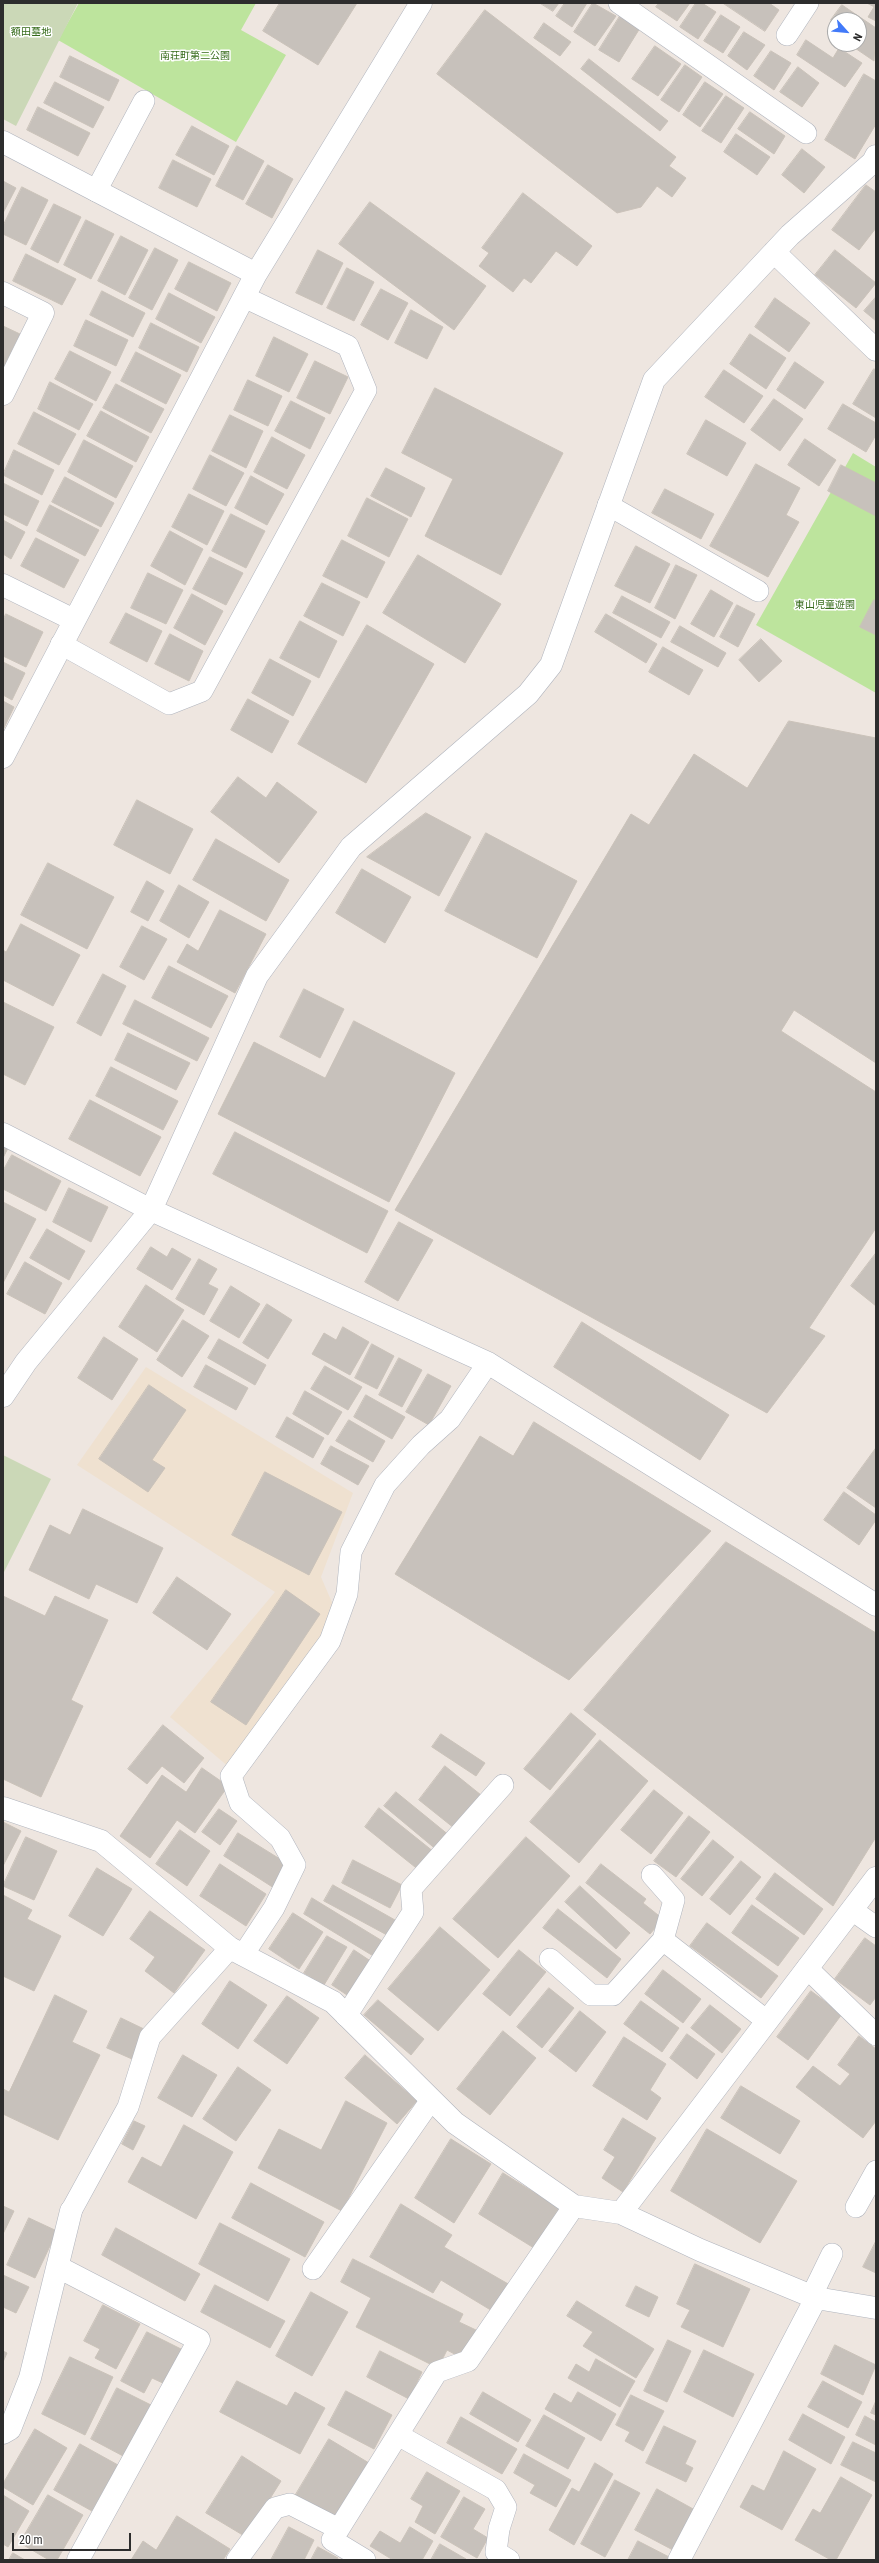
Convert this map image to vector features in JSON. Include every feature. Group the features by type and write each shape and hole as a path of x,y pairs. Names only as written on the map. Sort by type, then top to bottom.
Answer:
{"street":[{"path":"3,757 256,274 420,3"},
{"path":"3,142 256,274"},
{"path":"3,1396 26,1362 151,1210 257,976 351,847 528,694 551,665 654,380 774,252 873,162 876,156"},
{"path":"774,252 876,350"},
{"path":"3,293 43,313 3,394"},
{"path":"3,585 74,620"},
{"path":"3,1134 151,1210 488,1363 876,1605"},
{"path":"3,1808 101,1841 236,1951 333,2002 454,2123 574,2206 622,2213 700,2250 814,2298 876,2308"},
{"path":"622,2213 876,1878"},
{"path":"3,2433 10,2429 30,2378 71,2211"},
{"path":"58,2267 199,2340 78,2560"},
{"path":"679,2560 814,2298"}],"lane":[{"path":"619,3 806,132"},
{"path":"787,35 803,4"},
{"path":"96,191 144,101"},
{"path":"61,644 169,704 202,691 366,390 348,346 244,297"},
{"path":"608,505 758,591"},
{"path":"71,2211 128,2107 150,2037 236,1951 274,1908 295,1865 280,1838 240,1803 232,1776 330,1641 347,1594 351,1552 385,1485 421,1445 450,1419 488,1363"},
{"path":"346,2016 413,1912 411,1888 503,1785"},
{"path":"550,1959 591,1995 613,1995 663,1940 674,1900 652,1875"},
{"path":"852,1910 876,1927"},
{"path":"663,1940 767,2021"},
{"path":"808,1968 876,2035"},
{"path":"313,2269 431,2100"},
{"path":"856,2207 876,2171"},
{"path":"364,2560 332,2540 437,2372 468,2361 574,2206"},
{"path":"814,2298 832,2254"},
{"path":"398,2435 496,2490 506,2507 499,2529 496,2552 509,2560"},
{"path":"237,2560 275,2508 290,2504 339,2529"}],"shaded area":[{"path":"146,1367 353,1493 321,1577 337,1614 230,1768 170,1717 275,1592 77,1465"}],"green space":[{"name":"額田墓地","path":"3,3 78,3 16,126 3,119"},
{"name":"南荘町第二公園","path":"79,3 256,3 241,30 286,55 236,142 58,40"},
{"name":"東山児童遊園","path":"853,453 876,467 876,693 756,625"},
{"path":"3,1455 51,1479 3,1574"}],"building":[{"path":"280,3 357,3 318,65 263,31"},
{"path":"540,3 559,3 553,11"},
{"path":"565,3 587,3 572,27 556,16"},
{"path":"593,3 616,16 595,46 574,32"},
{"path":"659,3 690,3 677,21 656,7"},
{"path":"696,3 702,3 716,12 698,39 680,27"},
{"path":"723,3 769,3 779,10 765,31"},
{"path":"867,3 876,3 876,21 868,17 874,7"},
{"path":"842,5 852,12 837,12"},
{"path":"485,10 676,157 669,166 686,178 672,197 657,186 641,207 617,213 437,74"},
{"path":"721,15 740,27 723,53 704,41"},
{"path":"620,16 640,28 619,62 599,50"},
{"path":"867,22 876,28 874,61 861,52 867,52"},
{"path":"544,23 571,42 560,56 534,38"},
{"path":"744,32 765,45 747,70 728,56"},
{"path":"806,40 833,58 837,52 845,52 862,63 845,87 797,55"},
{"path":"655,46 681,64 658,96 632,79"},
{"path":"771,51 791,63 774,90 754,76"},
{"path":"70,56 119,80 109,101 60,77"},
{"path":"589,59 668,121 660,131 581,69"},
{"path":"685,65 702,77 679,112 661,100"},
{"path":"798,67 819,83 802,107 780,92"},
{"path":"864,74 876,81 876,124 855,159 825,140"},
{"path":"55,82 104,107 93,128 44,103"},
{"path":"705,82 723,94 700,127 683,115"},
{"path":"726,96 744,108 721,143 702,131"},
{"path":"38,107 90,133 78,156 27,130"},
{"path":"750,112 785,136 774,154 738,129"},
{"path":"192,126 229,146 214,175 176,155"},
{"path":"736,134 770,157 757,175 724,152"},
{"path":"237,146 264,161 243,200 216,186"},
{"path":"802,149 825,167 804,193 782,175"},
{"path":"173,160 211,179 197,207 159,188"},
{"path":"268,165 293,179 272,218 246,204"},
{"path":"3,181 16,188 3,213"},
{"path":"866,185 876,192 876,228 859,250 832,230"},
{"path":"22,187 48,200 26,245 3,234 3,226"},
{"path":"523,193 592,246 577,266 556,251 531,283 524,278 513,292 479,266 489,253 482,248"},
{"path":"370,202 486,286 454,330 339,244"},
{"path":"54,204 81,217 58,263 31,249"},
{"path":"86,220 114,234 91,279 64,265"},
{"path":"121,236 148,250 125,295 98,281"},
{"path":"155,248 178,260 152,310 129,298"},
{"path":"318,250 343,263 322,305 296,293"},
{"path":"835,250 876,283 856,308 815,275"},
{"path":"26,254 76,279 62,305 13,281"},
{"path":"189,262 231,283 217,311 175,289"},
{"path":"347,268 374,282 354,321 327,308"},
{"path":"381,289 408,303 388,340 361,325"},
{"path":"102,291 145,313 133,337 90,315"},
{"path":"169,293 215,317 201,343 156,319"},
{"path":"876,297 876,321 864,311"},
{"path":"775,298 810,323 789,352 755,327"},
{"path":"411,310 443,327 427,359 395,343"},
{"path":"86,320 128,340 116,366 74,346"},
{"path":"151,323 199,347 187,372 139,348"},
{"path":"3,326 20,334 3,368"},
{"path":"750,334 786,358 766,389 730,364"},
{"path":"274,337 308,354 289,392 256,376"},
{"path":"70,351 111,372 96,401 55,379"},
{"path":"136,352 181,375 166,404 121,381"},
{"path":"315,361 348,377 330,414 297,398"},
{"path":"795,362 824,382 805,409 777,390"},
{"path":"874,369 876,370 876,418 853,404"},
{"path":"724,370 763,396 744,423 705,397"},
{"path":"248,380 282,396 268,426 234,410"},
{"path":"50,382 93,404 79,430 38,409"},
{"path":"116,384 164,409 151,433 103,408"},
{"path":"435,388 563,453 501,575 425,536 453,479 402,453"},
{"path":"774,399 803,419 780,451 751,430"},
{"path":"291,401 325,418 310,449 275,431"},
{"path":"843,404 876,423 876,435 866,452 828,429"},
{"path":"101,411 149,437 136,462 87,436"},
{"path":"34,412 76,434 59,465 18,444"},
{"path":"230,415 263,431 246,468 212,451"},
{"path":"706,420 746,443 727,476 687,454"},
{"path":"272,437 305,455 287,489 254,472"},
{"path":"805,439 836,460 819,486 788,465"},
{"path":"84,440 133,466 116,498 68,472"},
{"path":"14,450 54,470 42,495 3,475"},
{"path":"210,455 244,473 226,506 193,489"},
{"path":"756,464 800,488 786,515 799,522 768,577 710,546"},
{"path":"841,465 876,483 876,516 828,491"},
{"path":"386,468 425,488 411,517 371,496"},
{"path":"251,476 284,494 267,525 235,508"},
{"path":"65,477 114,503 101,527 52,502"},
{"path":"3,483 39,501 27,526 3,514"},
{"path":"665,489 714,514 701,539 652,513"},
{"path":"189,494 224,511 207,545 172,527"},
{"path":"367,498 408,519 389,557 348,536"},
{"path":"50,505 99,530 85,556 37,531"},
{"path":"231,514 265,531 246,568 212,551"},
{"path":"3,520 25,532 11,559 3,554"},
{"path":"170,531 203,549 185,585 151,566"},
{"path":"36,538 79,560 64,588 21,566"},
{"path":"342,540 385,562 367,598 323,576"},
{"path":"636,546 670,564 650,603 615,586"},
{"path":"418,555 501,604 465,663 383,613"},
{"path":"210,557 243,573 226,605 193,589"},
{"path":"676,565 697,575 675,619 655,608"},
{"path":"148,573 183,590 166,624 131,608"},
{"path":"322,583 360,602 343,636 304,616"},
{"path":"711,590 733,603 714,637 691,624"},
{"path":"192,594 223,611 205,645 174,628"},
{"path":"622,596 670,622 661,638 613,613"},
{"path":"874,600 876,601 876,635 860,627"},
{"path":"737,605 755,614 738,647 720,637"},
{"path":"126,613 162,631 147,662 110,643"},
{"path":"6,614 43,632 26,667 3,656 3,620"},
{"path":"606,614 657,644 646,663 595,632"},
{"path":"300,621 337,641 319,678 280,658"},
{"path":"367,625 434,664 366,783 298,744"},
{"path":"680,626 726,653 718,667 671,642"},
{"path":"170,634 203,651 189,681 155,664"},
{"path":"761,639 782,661 759,682 739,660"},
{"path":"663,647 703,670 689,695 649,672"},
{"path":"270,659 311,681 293,716 252,693"},
{"path":"3,662 25,673 12,700 3,695"},
{"path":"248,699 289,721 272,753 231,730"},
{"path":"3,701 14,707 3,730"},
{"path":"789,721 876,738 876,1063 794,1010 781,1031 876,1092 876,1228 809,1328 825,1336 767,1413 395,1210 631,814 649,825 694,754 747,788"},
{"path":"238,777 266,798 277,782 317,812 279,863 211,812"},
{"path":"137,800 193,829 170,874 114,845"},
{"path":"426,813 471,837 439,896 367,857"},
{"path":"486,833 577,881 537,958 445,911"},
{"path":"216,839 289,880 266,921 193,880"},
{"path":"48,863 114,897 87,949 21,915"},
{"path":"362,869 411,897 385,943 336,913"},
{"path":"147,881 164,891 148,921 131,912"},
{"path":"179,885 209,902 189,938 160,921"},
{"path":"220,910 266,934 235,993 177,962 187,944 198,951"},
{"path":"21,924 80,955 53,1006 3,980 3,950 6,952"},
{"path":"142,926 167,939 144,980 120,967"},
{"path":"169,966 228,996 211,1028 152,998"},
{"path":"103,974 126,986 101,1036 77,1023"},
{"path":"304,989 344,1009 320,1058 280,1037"},
{"path":"135,1000 209,1038 197,1061 123,1024"},
{"path":"3,1002 54,1027 25,1085 3,1074"},
{"path":"354,1021 455,1073 389,1202 218,1114 254,1042 325,1078"},
{"path":"128,1033 190,1063 176,1090 115,1060"},
{"path":"111,1067 178,1101 163,1130 96,1096"},
{"path":"90,1100 161,1137 140,1176 69,1139"},
{"path":"235,1132 388,1211 367,1253 213,1174"},
{"path":"3,1145 8,1148 3,1158"},
{"path":"12,1155 61,1181 46,1211 3,1189 3,1171"},
{"path":"69,1188 108,1207 91,1242 53,1222"},
{"path":"3,1202 36,1219 3,1283"},
{"path":"399,1222 433,1240 398,1301 365,1282"},
{"path":"47,1229 85,1251 69,1280 30,1258"},
{"path":"151,1247 167,1257 172,1248 191,1259 172,1290 137,1269"},
{"path":"876,1253 876,1306 851,1286"},
{"path":"199,1259 217,1269 208,1284 218,1289 204,1315 176,1299"},
{"path":"25,1262 62,1283 45,1314 7,1294"},
{"path":"146,1285 184,1310 157,1352 119,1327"},
{"path":"231,1286 260,1304 239,1338 210,1321"},
{"path":"267,1304 292,1320 268,1359 243,1343"},
{"path":"183,1320 209,1336 182,1377 157,1360"},
{"path":"582,1322 729,1415 700,1460 554,1367"},
{"path":"343,1327 369,1342 350,1375 312,1354 324,1333 336,1340"},
{"path":"104,1337 138,1359 112,1400 78,1378"},
{"path":"219,1339 266,1365 255,1385 208,1358"},
{"path":"372,1344 394,1356 377,1389 355,1378"},
{"path":"399,1358 422,1370 402,1407 379,1395"},
{"path":"206,1365 248,1388 236,1410 194,1387"},
{"path":"325,1366 362,1387 348,1410 311,1389"},
{"path":"428,1374 451,1386 429,1425 406,1412"},
{"path":"149,1385 186,1410 152,1460 165,1468 148,1492 99,1459"},
{"path":"305,1391 342,1412 328,1435 293,1414"},
{"path":"366,1395 405,1417 392,1439 354,1417"},
{"path":"287,1417 324,1438 313,1458 276,1437"},
{"path":"349,1420 385,1441 373,1462 336,1441"},
{"path":"534,1422 711,1531 569,1680 395,1574 480,1436 513,1456"},
{"path":"331,1446 369,1466 358,1485 321,1464"},
{"path":"876,1448 876,1508 847,1488"},
{"path":"265,1472 342,1512 309,1575 232,1535"},
{"path":"844,1492 876,1515 876,1520 859,1545 824,1520"},
{"path":"83,1509 163,1548 137,1603 96,1584 89,1599 29,1570 50,1525 70,1535"},
{"path":"726,1542 876,1633 876,1837 833,1906 584,1710"},
{"path":"177,1577 231,1614 207,1650 153,1613"},
{"path":"286,1590 320,1614 246,1725 211,1702"},
{"path":"3,1596 45,1616 55,1596 108,1620 71,1700 83,1706 41,1797 3,1779"},
{"path":"571,1713 596,1734 550,1790 524,1769"},
{"path":"163,1725 204,1758 184,1783 162,1766 147,1784 128,1769"},
{"path":"441,1734 485,1763 476,1776 432,1747"},
{"path":"600,1740 648,1781 579,1863 530,1822"},
{"path":"445,1766 481,1795 454,1828 419,1800"},
{"path":"202,1768 228,1786 195,1833 177,1820 150,1858 120,1836 162,1775 186,1792"},
{"path":"654,1790 683,1813 651,1854 621,1830"},
{"path":"396,1792 450,1836 438,1851 384,1806"},
{"path":"379,1808 434,1852 420,1871 365,1827"},
{"path":"219,1809 237,1821 220,1845 202,1832"},
{"path":"689,1816 710,1832 676,1877 654,1861"},
{"path":"3,1822 21,1831 3,1866"},
{"path":"180,1830 210,1851 187,1886 156,1864"},
{"path":"238,1833 288,1864 274,1888 224,1856"},
{"path":"26,1837 57,1851 34,1900 3,1886"},
{"path":"526,1837 570,1876 498,1958 453,1919"},
{"path":"713,1840 734,1857 702,1896 681,1879"},
{"path":"353,1860 402,1885 390,1908 342,1883"},
{"path":"741,1861 761,1877 730,1915 710,1899"},
{"path":"220,1864 266,1894 246,1926 200,1896"},
{"path":"601,1864 646,1899 643,1903 663,1919 650,1934 586,1883"},
{"path":"97,1868 132,1889 103,1936 69,1916"},
{"path":"775,1873 823,1909 804,1935 756,1899"},
{"path":"333,1885 395,1920 387,1935 324,1901"},
{"path":"580,1886 630,1933 616,1949 565,1902"},
{"path":"3,1895 32,1910 27,1919 61,1936 34,1991 3,1976"},
{"path":"312,1898 384,1942 375,1957 304,1914"},
{"path":"752,1905 799,1938 778,1966 732,1933"},
{"path":"558,1909 621,1959 607,1978 543,1928"},
{"path":"150,1911 205,1950 174,1993 145,1971 155,1957 130,1939"},
{"path":"293,1913 323,1932 299,1969 269,1949"},
{"path":"707,1923 778,1976 761,1998 690,1946"},
{"path":"440,1927 490,1970 438,2031 388,1989"},
{"path":"327,1936 347,1947 324,1985 304,1973"},
{"path":"865,1938 876,1946 876,1997 870,2005 835,1979"},
{"path":"354,1950 372,1962 350,1997 332,1985"},
{"path":"519,1950 546,1972 510,2016 483,1994"},
{"path":"663,1970 701,1999 683,2023 645,1994"},
{"path":"230,1981 267,2005 238,2049 202,2024"},
{"path":"549,1988 574,2008 542,2048 517,2027"},
{"path":"811,1991 842,2014 808,2060 777,2037"},
{"path":"55,1995 87,2011 72,2042 100,2055 58,2140 3,2114 3,2089 9,2092"},
{"path":"287,1996 319,2018 287,2064 254,2041"},
{"path":"378,2000 424,2039 411,2055 364,2015"},
{"path":"641,2001 679,2028 662,2052 624,2024"},
{"path":"710,2005 741,2029 722,2053 691,2028"},
{"path":"580,2011 606,2032 576,2072 549,2051"},
{"path":"121,2018 146,2030 132,2059 107,2048"},
{"path":"503,2031 536,2058 490,2115 457,2089"},
{"path":"687,2034 715,2054 697,2079 670,2058"},
{"path":"859,2036 876,2049 876,2121 863,2138 796,2087 813,2066 840,2086 850,2074 838,2065"},
{"path":"624,2037 666,2064 650,2090 661,2098 647,2120 593,2086"},
{"path":"183,2055 217,2075 192,2117 158,2098"},
{"path":"365,2055 417,2101 397,2124 345,2078"},
{"path":"238,2067 271,2090 236,2141 203,2119"},
{"path":"741,2086 800,2121 780,2154 721,2118"},
{"path":"346,2101 387,2123 342,2211 258,2168 279,2129 321,2150"},
{"path":"623,2118 656,2138 623,2192 602,2178 615,2157 604,2150"},
{"path":"134,2121 145,2126 133,2150 122,2144"},
{"path":"184,2125 233,2152 196,2219 128,2182 142,2157 161,2167"},
{"path":"707,2129 797,2181 760,2243 671,2191"},
{"path":"451,2139 491,2164 454,2223 415,2198"},
{"path":"503,2173 559,2208 534,2248 479,2214"},
{"path":"251,2183 324,2222 305,2257 232,2218"},
{"path":"401,2204 452,2235 444,2247 510,2285 494,2312 441,2280 433,2293 370,2257"},
{"path":"3,2206 14,2211 3,2234"},
{"path":"29,2218 57,2231 35,2278 7,2265"},
{"path":"220,2223 290,2259 268,2301 199,2264"},
{"path":"116,2228 200,2274 185,2301 102,2255"},
{"path":"876,2241 876,2273 863,2267"},
{"path":"353,2259 463,2314 459,2322 476,2330 462,2358 447,2350 438,2368 356,2327 371,2298 341,2282"},
{"path":"695,2264 750,2289 723,2347 681,2327 690,2310 677,2304"},
{"path":"3,2275 29,2287 16,2313 3,2307"},
{"path":"215,2285 285,2321 270,2348 201,2312"},
{"path":"636,2286 658,2297 649,2317 626,2306"},
{"path":"311,2292 348,2312 312,2376 276,2356"},
{"path":"577,2301 654,2349 636,2378 583,2346 593,2332 567,2316"},
{"path":"103,2305 140,2324 116,2369 95,2358 100,2349 84,2341"},
{"path":"147,2332 183,2350 165,2384 152,2378 144,2393 121,2381"},
{"path":"668,2340 691,2351 667,2402 644,2391"},
{"path":"835,2345 876,2365 863,2395 821,2374"},
{"path":"704,2350 754,2374 733,2417 684,2392"},
{"path":"3,2351 7,2353 3,2362"},
{"path":"380,2351 422,2372 409,2399 367,2377"},
{"path":"70,2357 113,2377 85,2435 42,2414"},
{"path":"596,2359 635,2381 620,2407 568,2378 576,2364 589,2372"},
{"path":"237,2381 287,2406 295,2392 325,2408 300,2454 220,2412"},
{"path":"823,2381 862,2402 848,2428 808,2407"},
{"path":"117,2388 151,2405 125,2457 91,2439"},
{"path":"346,2391 392,2415 374,2449 328,2425"},
{"path":"483,2392 531,2420 518,2442 470,2414"},
{"path":"578,2392 616,2414 601,2441 545,2409 554,2393 571,2403"},
{"path":"631,2395 664,2411 643,2451 625,2441 630,2432 616,2425"},
{"path":"876,2401 876,2415 871,2413"},
{"path":"803,2414 845,2437 831,2464 789,2440"},
{"path":"544,2415 585,2438 568,2469 526,2446"},
{"path":"865,2416 876,2422 876,2445 856,2435"},
{"path":"461,2417 517,2449 502,2474 447,2443"},
{"path":"664,2426 696,2441 685,2464 693,2468 686,2482 646,2463"},
{"path":"35,2429 67,2448 33,2505 3,2487 3,2484"},
{"path":"329,2439 369,2463 336,2520 295,2496"},
{"path":"853,2442 876,2453 876,2482 841,2465"},
{"path":"80,2444 118,2465 92,2511 54,2490"},
{"path":"784,2451 816,2469 782,2530 740,2507 752,2485 764,2491"},
{"path":"524,2454 571,2480 556,2507 530,2493 535,2485 514,2473"},
{"path":"242,2456 281,2481 246,2537 206,2513"},
{"path":"595,2463 613,2474 574,2545 549,2530 572,2488 579,2492"},
{"path":"427,2472 460,2491 435,2534 415,2522 423,2506 411,2499"},
{"path":"841,2477 872,2495 836,2560 831,2560 795,2540 813,2509 820,2513"},
{"path":"615,2480 640,2493 605,2557 581,2544"},
{"path":"657,2489 695,2510 673,2550 635,2530"},
{"path":"3,2495 29,2511 8,2547 3,2544"},
{"path":"48,2495 83,2515 57,2560 49,2560 20,2543"},
{"path":"464,2497 485,2509 473,2529 488,2538 477,2558 441,2537"},
{"path":"177,2516 230,2549 223,2560 131,2560 143,2541 156,2550"},
{"path":"289,2527 314,2540 304,2560 271,2560"},
{"path":"410,2527 433,2541 422,2560 393,2560 370,2546 380,2531 400,2543"},
{"path":"638,2541 671,2558 670,2560 628,2560"},
{"path":"440,2544 466,2559 431,2560"},
{"path":"318,2547 338,2558 337,2560 311,2560"},
{"path":"13,2553 25,2560 9,2560"}]}
